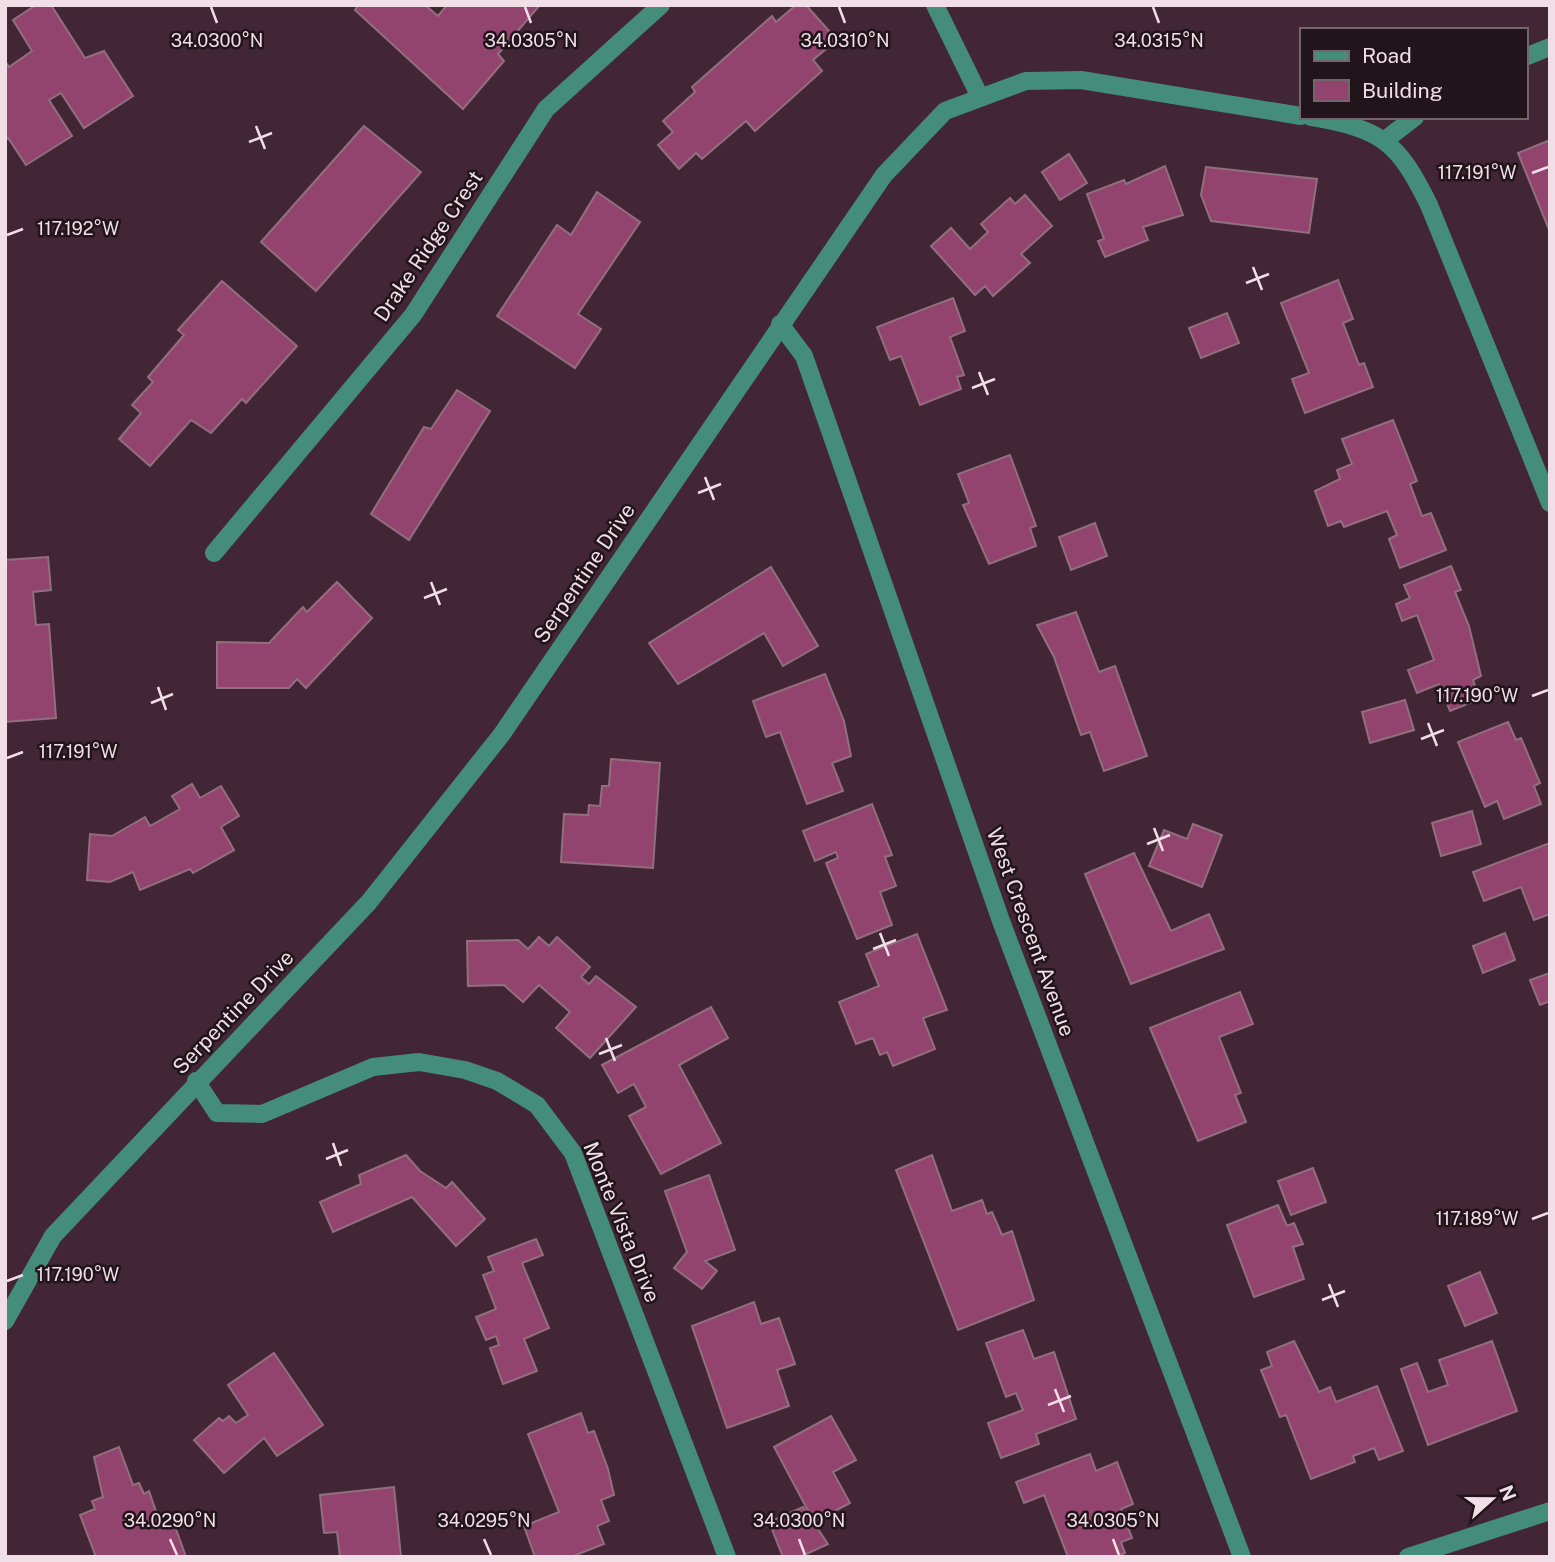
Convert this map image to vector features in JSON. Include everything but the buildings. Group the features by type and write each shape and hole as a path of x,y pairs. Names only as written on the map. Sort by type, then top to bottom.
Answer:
{"street":[{"name":"Drake Ridge Crest","path":"214,553 413,315 546,109 662,5"},
{"path":"935,5 979,97"},
{"path":"1527,56 1550,47"},
{"name":"Serpentine Drive","path":"5,1321 53,1236 369,902 502,734 884,175 945,111 1026,81 1081,80 1300,116"},
{"path":"1322,119 1345,123 1385,140 1409,165 1429,205 1550,503"},
{"path":"1385,140 1412,119"},
{"name":"West Crescent Avenue","path":"780,324 804,356 1001,921 1242,1557"},
{"name":"Monte Vista Drive","path":"197,1082 217,1113 262,1114 373,1067 419,1062 465,1070 486,1077 537,1105 573,1153 727,1557"},
{"path":"1408,1557 1550,1511"}]}
